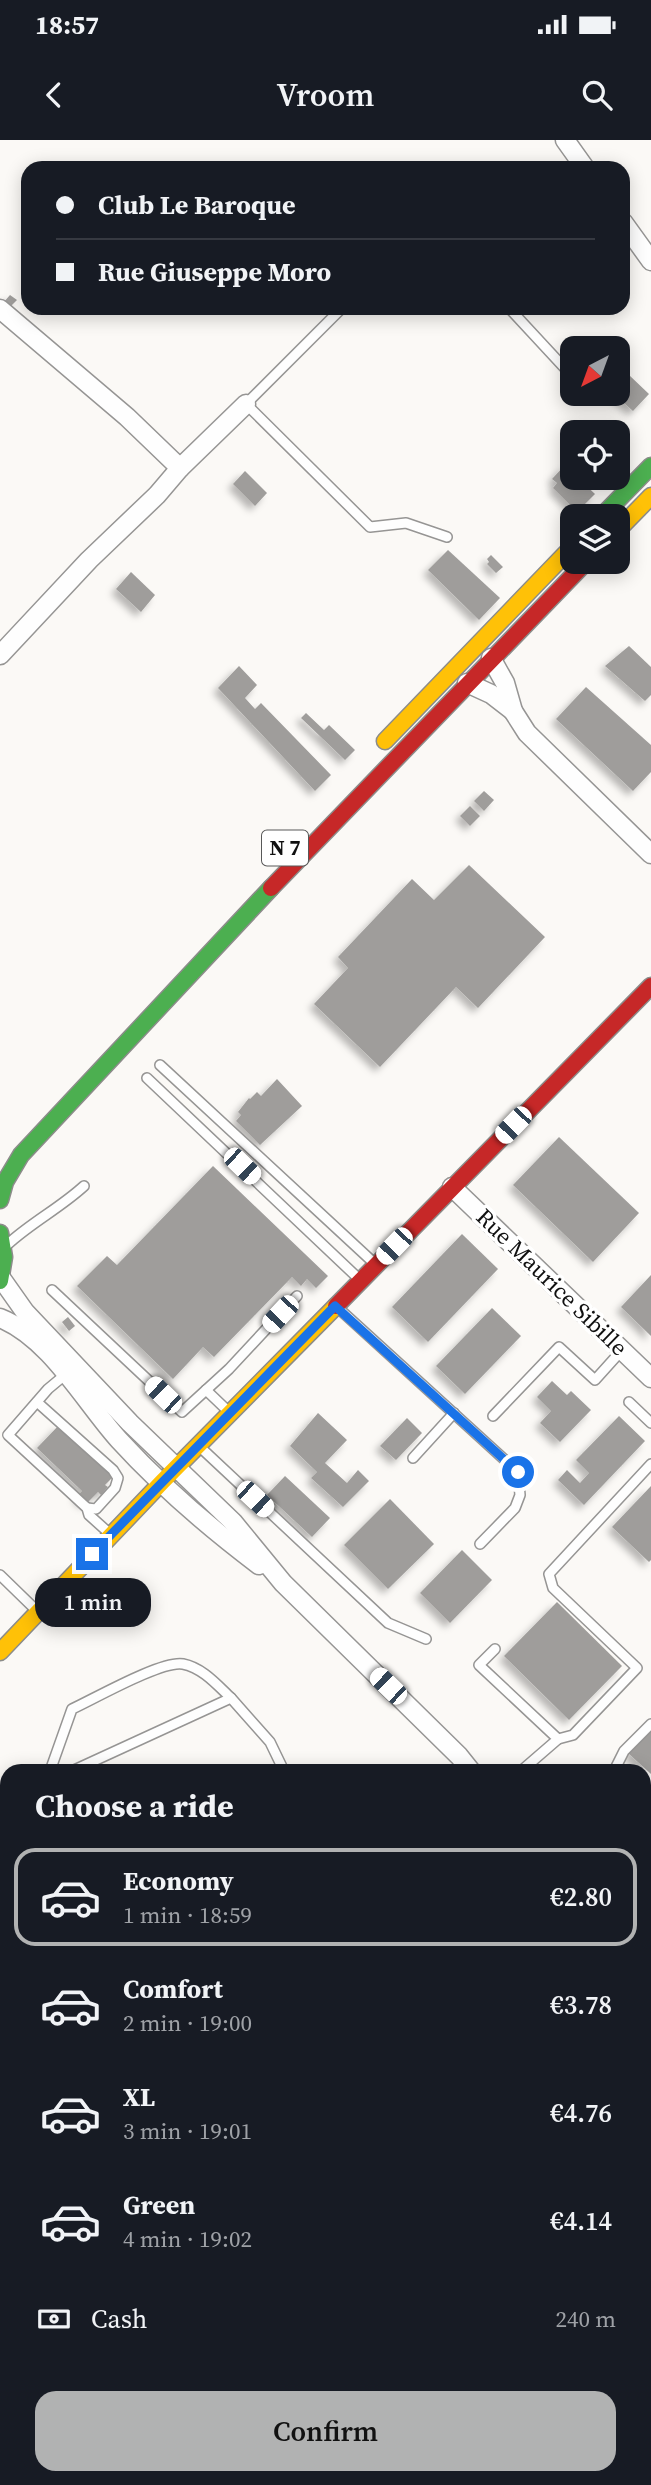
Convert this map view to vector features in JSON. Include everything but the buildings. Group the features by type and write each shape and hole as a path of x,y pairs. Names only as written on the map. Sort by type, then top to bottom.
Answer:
{"main road":[{"path":"614,504 651,466"},
{"path":"630,518 651,496"},
{"path":"375,752 560,559"},
{"name":"N 7","path":"0,1199 5,1182 21,1155 313,843 574,574"},
{"path":"0,1652 111,1534 651,986"},
{"path":"1,1279 2,1240"}],"street":[{"path":"565,140 580,161"},
{"path":"630,232 651,261"},
{"path":"0,309 127,417 180,468"},
{"path":"0,655 89,560 246,404"},
{"path":"491,658 505,683 513,711 527,733 651,854"},
{"path":"467,683 491,694 513,711"},
{"name":"Rue Maurice Sibille","path":"452,1187 651,1378"},
{"path":"1,1279 25,1312 223,1538 283,1583"},
{"path":"0,1318 29,1335 66,1374 122,1443 233,1522 283,1583 465,1764"}],"lane":[{"path":"335,315 246,404 370,527 406,523 447,537"},
{"path":"515,315 560,363"},
{"path":"159,1065 376,1265"},
{"path":"148,1078 361,1280"},
{"path":"2,1240 65,1203 84,1186"},
{"path":"52,1290 182,1412 229,1369 297,1296"},
{"path":"335,1306 518,1472 520,1494 515,1508 480,1544"},
{"path":"493,1416 559,1347 595,1380 622,1350"},
{"path":"66,1374 8,1435 87,1508 89,1515 111,1534"},
{"path":"206,1390 230,1413"},
{"path":"37,1402 113,1470 118,1478 116,1488 96,1509 87,1508"},
{"path":"629,1402 651,1423"},
{"path":"413,1458 454,1413"},
{"path":"198,1445 388,1623 426,1639"},
{"path":"529,1764 558,1739 573,1735 637,1668 553,1588 549,1574 651,1464"},
{"path":"0,1575 37,1612"},
{"path":"495,1649 479,1665 558,1739"},
{"path":"52,1764 72,1709 162,1667 181,1663 202,1671 231,1699 270,1742 281,1764"},
{"path":"87,1764 231,1699"},
{"path":"618,1764 624,1751 651,1724"}],"traffic: fast":[{"path":"614,504 651,466"},
{"path":"0,1200 5,1182 21,1155 271,888"},
{"path":"0,1233 4,1257 0,1281"}],"traffic: slow":[{"path":"630,518 651,496"},
{"path":"385,741 560,559"},
{"path":"0,1652 162,1482 336,1306"}],"traffic: jam":[{"path":"271,888 574,574"},
{"path":"336,1306 651,986"}],"route":[{"path":"92,1554 335,1306 518,1472"}]}
